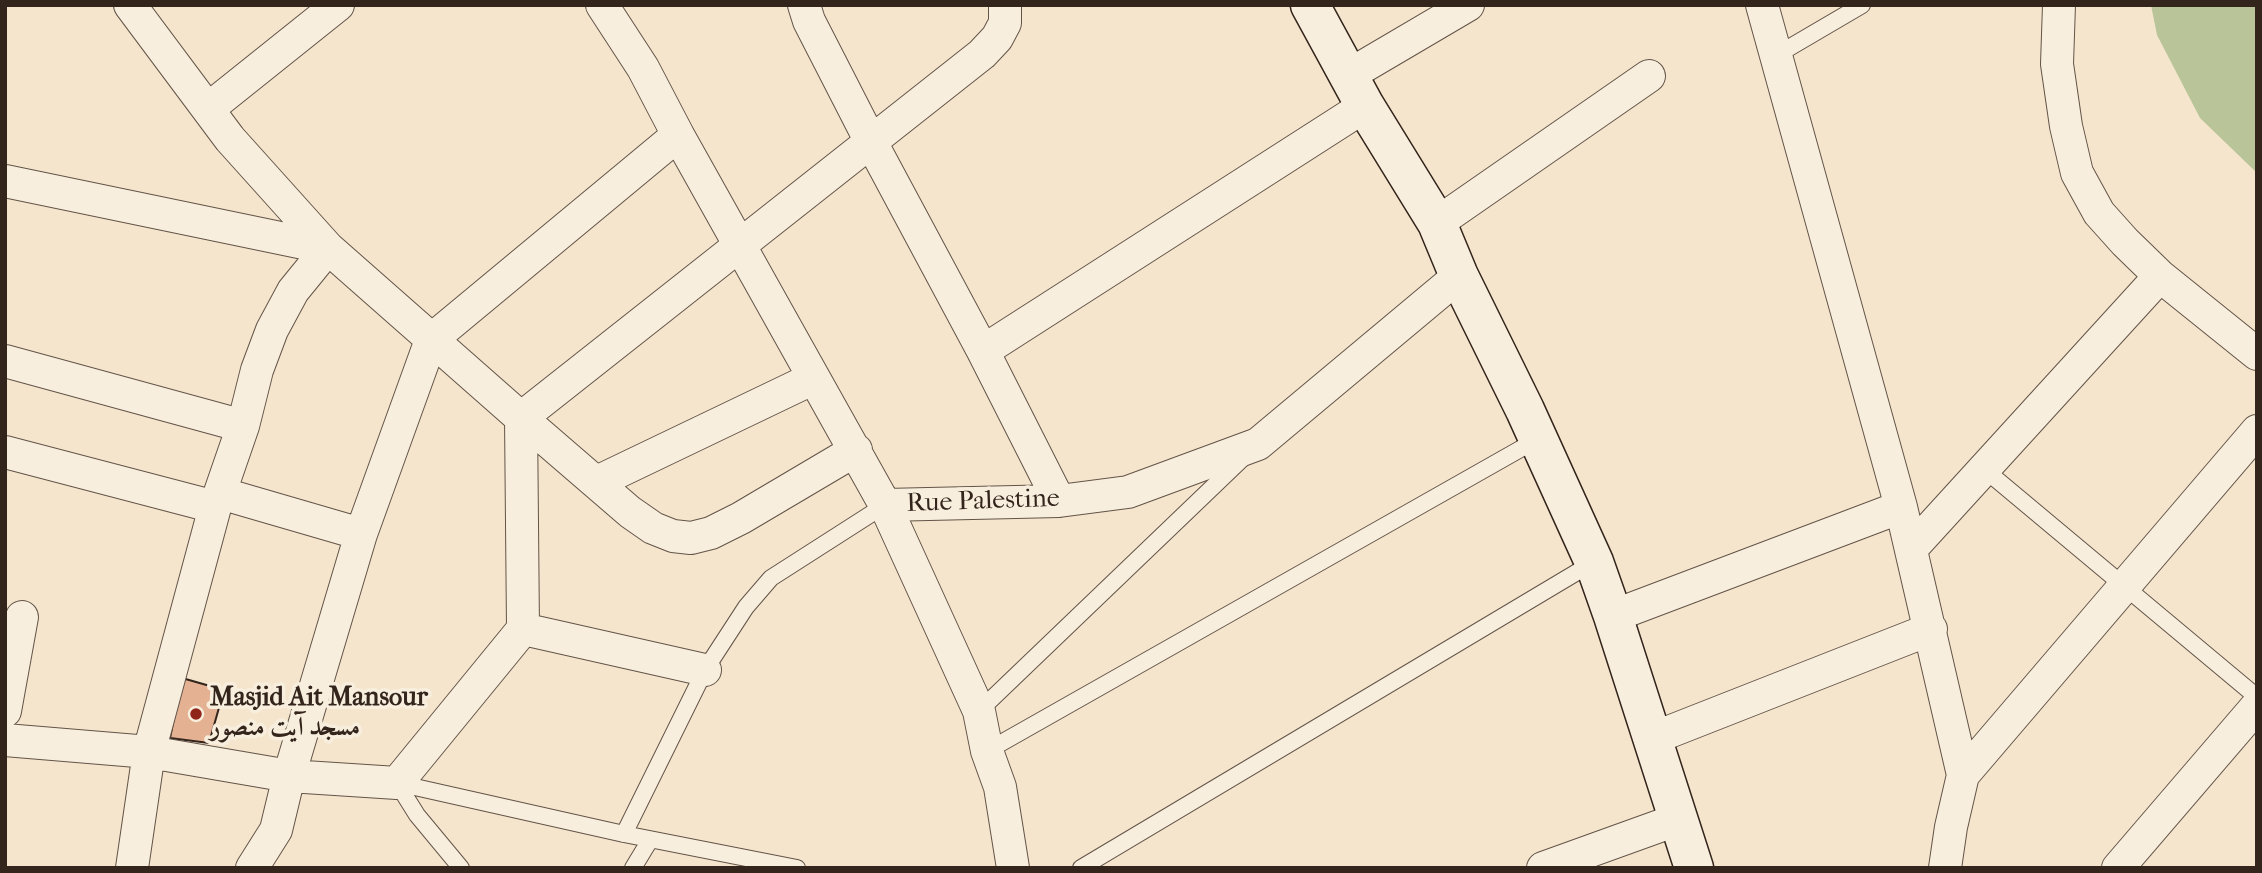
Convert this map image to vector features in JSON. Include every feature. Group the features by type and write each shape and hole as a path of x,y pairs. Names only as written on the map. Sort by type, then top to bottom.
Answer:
{"street":[{"path":"208,109 338,5"},
{"name":"Rue Palestine","path":"603,5 643,68 885,505 1059,501 1128,492 1258,444 1459,276"},
{"path":"804,5 871,142 983,351 1059,501"},
{"path":"521,418 982,54 997,38 1005,23 1006,5"},
{"path":"1310,5 1357,90 1437,223 1459,276 1594,562 1694,868"},
{"path":"983,351 1357,90 1468,5"},
{"path":"1762,5 1901,507 1963,775 1945,868"},
{"path":"2059,5 2057,65 2066,125 2077,173 2099,214 2124,242 2160,275 2257,354"},
{"path":"136,7 230,139 328,248 630,512 653,528 673,536 691,538 710,533 741,518 856,450"},
{"path":"1437,223 1649,76"},
{"path":"252,868 276,830 289,776 361,534 431,340 678,135"},
{"path":"5,181 328,248"},
{"path":"132,868 149,752 217,500 243,426 257,370 272,330 293,291 328,248"},
{"path":"1911,549 2160,275"},
{"path":"5,361 243,426"},
{"path":"597,482 814,378"},
{"path":"5,740 149,752 289,776 397,783 523,629 521,418"},
{"path":"1963,775 2257,431"},
{"path":"5,452 361,534"},
{"path":"885,505 979,711 1000,787 1013,868"},
{"path":"1613,616 1901,507"},
{"path":"5,710 22,617"},
{"path":"523,629 705,670"},
{"path":"1651,739 1931,629"},
{"path":"2118,868 2257,706"},
{"path":"1544,868 1679,819"}],"lane":[{"path":"1775,56 1862,5"},
{"path":"988,751 1538,439"},
{"path":"979,711 1258,444"},
{"path":"1984,470 2257,697"},
{"path":"624,834 705,670 746,607 771,578 885,505"},
{"path":"1081,868 1594,562"},
{"path":"397,783 650,840 797,868"},
{"path":"397,783 417,815 461,868"},
{"path":"634,868 650,840"}],"green space":[{"path":"2151,5 2257,5 2257,173 2200,118 2157,35"}],"building":[{"name":"Masjid Ait Mansour مسجد آيت منصور","path":"182,678 224,690 209,743 170,738"}],"place":[{"name":"Masjid Ait Mansour مسجد آيت منصور","path":"196,714"}]}
